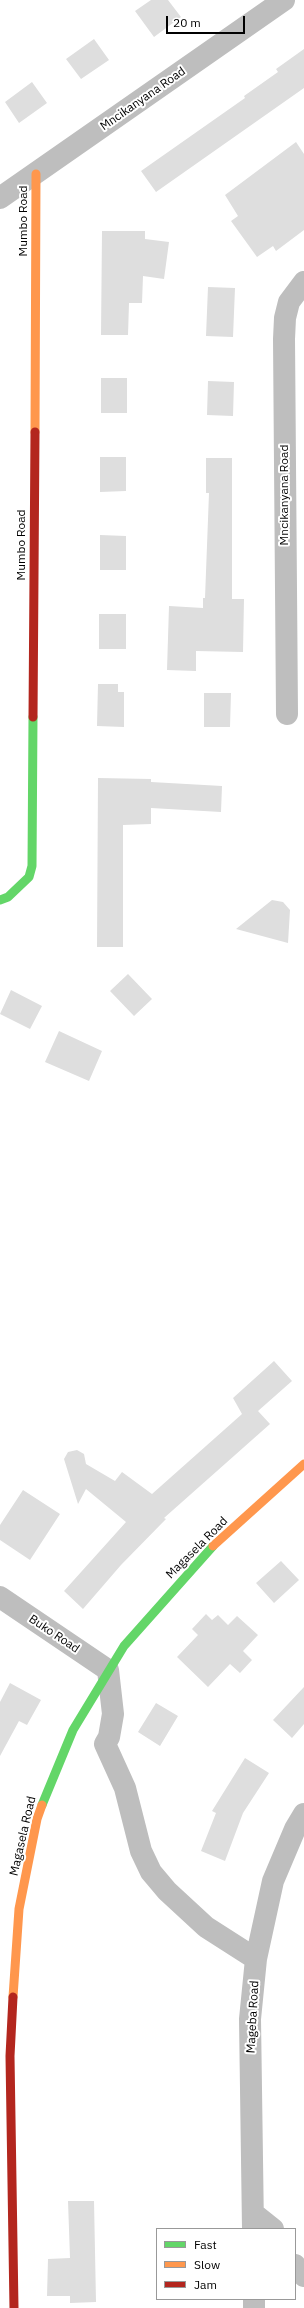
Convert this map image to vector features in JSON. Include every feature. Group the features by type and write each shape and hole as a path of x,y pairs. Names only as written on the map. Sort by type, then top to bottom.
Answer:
{"street":[{"name":"Mncikanyana Road","path":"0,198 284,0"},
{"name":"Mumbo Road","path":"0,900 8,897 29,877 32,866 36,174"},
{"name":"Mncikanyana Road","path":"287,714 284,340 285,318 289,302 304,282"},
{"name":"Magasela Road","path":"14,2308 6,2124 19,1909 36,1826 49,1785 74,1730 108,1670 124,1646 165,1598 214,1545 304,1464"},
{"name":"Buko Road","path":"0,1597 108,1670"},
{"path":"108,1670 113,1714 109,1737 105,1744 125,1788 141,1851 151,1872 167,1891 206,1927 256,1959"},
{"name":"Mageba Road","path":"253,2221 250,2019 256,1959 273,1881 295,1829 304,1814"},
{"path":"253,2221 270,2228"},
{"path":"296,2266 304,2276"}],"building":[{"path":"151,0 168,0 181,17 154,37 135,11"},
{"path":"94,39 109,60 81,79 66,59"},
{"path":"304,49 304,88 156,192 141,171 245,98 244,96 278,72 276,69"},
{"path":"32,82 47,103 19,123 5,102"},
{"path":"296,142 304,154 304,230 276,251 273,246 257,257 231,221 238,216 225,195"},
{"path":"102,231 145,231 145,239 169,242 164,279 143,276 142,303 129,303 128,335 101,335"},
{"path":"208,287 235,288 233,337 206,336"},
{"path":"101,378 127,378 127,413 101,413"},
{"path":"208,381 234,382 233,416 207,415"},
{"path":"100,457 126,457 126,491 100,492"},
{"path":"206,458 232,458 232,599 244,599 243,652 196,651 196,671 167,670 169,606 203,608 203,598 205,598 209,493 206,493"},
{"path":"100,535 126,536 126,570 100,570"},
{"path":"99,614 126,614 126,649 99,649"},
{"path":"98,684 118,684 118,692 124,692 124,727 97,726"},
{"path":"204,693 231,693 230,727 204,727"},
{"path":"98,778 151,779 151,782 222,786 221,812 151,808 151,824 123,825 123,947 97,947"},
{"path":"272,900 283,902 290,910 288,943 236,929"},
{"path":"128,974 152,999 134,1016 110,991"},
{"path":"11,990 42,1006 30,1029 0,1014"},
{"path":"59,1031 102,1051 89,1081 45,1062"},
{"path":"274,1361 292,1381 258,1411 270,1424 164,1518 166,1519 121,1565 83,1609 64,1591 126,1522 86,1489 78,1504 64,1459 68,1452 77,1450 84,1454 86,1464 115,1481 122,1472 152,1494 242,1414 233,1398"},
{"path":"23,1490 60,1514 30,1560 0,1540 0,1525"},
{"path":"281,1561 299,1580 274,1603 256,1583"},
{"path":"206,1614 212,1620 218,1615 228,1625 237,1616 258,1635 243,1651 252,1660 240,1673 230,1664 208,1687 177,1657 198,1635 192,1629"},
{"path":"10,1683 41,1700 27,1725 19,1721 0,1756 0,1702"},
{"path":"304,1687 304,1724 292,1738 273,1720"},
{"path":"156,1703 178,1716 160,1746 138,1732"},
{"path":"245,1758 269,1773 243,1813 225,1861 201,1851 216,1813 212,1811"},
{"path":"68,2201 94,2201 96,2302 70,2303 70,2296 47,2296 48,2259 70,2258"}],"traffic: fast":[{"path":"0,900 8,897 29,877 32,866 33,717"},
{"path":"42,1805 73,1730 124,1646 213,1546"}],"traffic: slow":[{"path":"35,432 36,174"},
{"path":"213,1546 304,1464"},
{"path":"13,1997 19,1909 37,1819 42,1805"}],"traffic: jam":[{"path":"33,717 35,432"},
{"path":"13,1997 10,2056 14,2308"}]}
